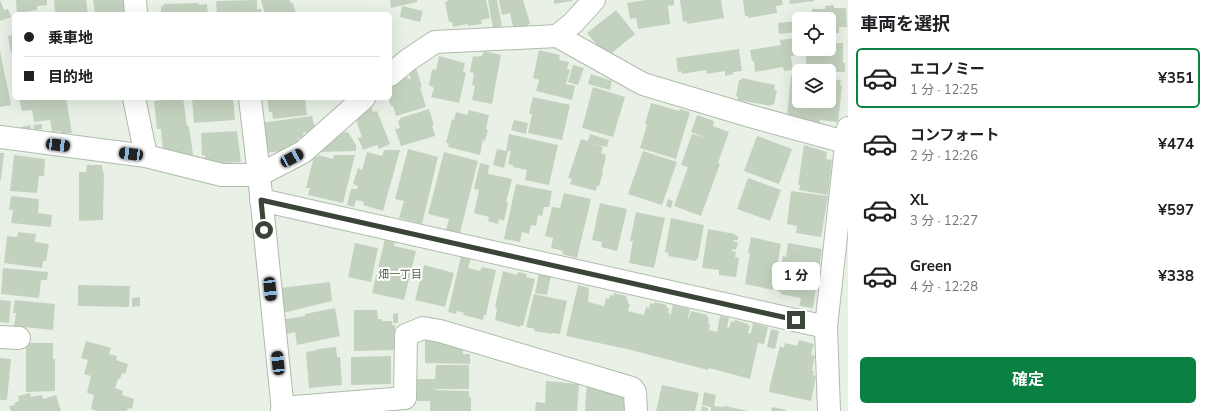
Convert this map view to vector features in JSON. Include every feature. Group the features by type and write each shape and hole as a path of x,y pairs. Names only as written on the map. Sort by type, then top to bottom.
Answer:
{"street":[{"path":"135,0 136,12"},
{"path":"556,36 573,23 594,0"},
{"path":"392,73 408,60 435,42 556,36 643,84 750,116 847,138 826,327 829,411"},
{"path":"134,100 146,156"},
{"path":"250,100 282,410 405,398 406,335 423,328 440,331 632,388 635,392 636,411"},
{"path":"0,137 146,156 222,175 259,175 303,152 362,100"},
{"path":"261,200 826,327"}],"building":[{"path":"0,0 4,10 8,9 11,17 0,21"},
{"path":"16,0 47,0 47,5 37,6 37,10 17,12"},
{"path":"54,0 86,0 88,12 55,12"},
{"path":"93,0 124,0 125,12 95,12"},
{"path":"257,0 257,9 261,9 261,12 217,12 216,1"},
{"path":"261,0 290,0 291,3 293,3 295,12 264,12"},
{"path":"390,0 417,0 417,2 391,8"},
{"path":"448,0 486,0 490,18 481,20 482,24 468,26 467,24 453,27 452,22 449,22 445,2"},
{"path":"488,0 497,0 502,26 493,28"},
{"path":"499,0 523,0 530,23 527,26 514,30 510,13 502,15"},
{"path":"554,0 572,0 572,1 554,4"},
{"path":"646,0 674,0 674,5 668,6 670,24 638,29 636,18 630,19 627,3"},
{"path":"680,0 721,0 724,18 687,24 687,21 683,22"},
{"path":"743,0 782,0 783,5 776,6 777,13 748,18 748,16 745,16"},
{"path":"789,0 814,0 814,1 790,4"},
{"path":"163,4 207,4 208,12 161,12 161,6 164,6"},
{"path":"834,5 834,8 846,8 847,27 839,27 839,33 836,33 836,12 812,12 812,9 825,9 825,6"},
{"path":"402,6 423,11 420,22 400,17"},
{"path":"616,10 635,34 608,56 587,33"},
{"path":"792,22 792,33 779,34 778,23"},
{"path":"12,35 11,53 8,36"},
{"path":"792,38 792,70 784,71 783,67 755,72 754,61 752,61 750,50 781,45 780,40"},
{"path":"836,43 843,43 843,63 845,63 845,72 836,72 836,64 806,64 806,56 836,56"},
{"path":"739,49 742,71 733,72 733,74 725,76 725,71 707,74 706,70 682,74 681,71 678,72 676,58"},
{"path":"539,50 560,55 559,60 569,62 567,69 570,70 566,84 575,86 572,100 536,91 539,80 533,78"},
{"path":"0,51 11,105 0,107"},
{"path":"484,51 501,55 492,104 472,100 475,86 472,85 474,73 470,72 473,56 482,56"},
{"path":"439,56 465,63 463,72 466,73 459,103 431,97 434,88 429,85 432,69 436,70"},
{"path":"573,65 584,68 578,85 568,82"},
{"path":"416,68 426,107 396,116 393,106 391,106 389,100 392,100 392,84 408,77 411,79 408,71"},
{"path":"591,74 612,81 610,90 588,84"},
{"path":"791,75 792,108 836,108 836,80 841,80 840,85 842,85 838,122 820,120 819,126 787,117"},
{"path":"742,78 775,85 774,90 777,90 774,105 771,104 771,106 738,100 738,97 736,96 739,80"},
{"path":"593,87 625,97 613,137 582,128"},
{"path":"533,97 570,105 562,140 528,133 532,114 529,114"},
{"path":"19,100 66,100 72,133 61,134 60,131 52,132 50,120 34,122 32,110 22,111"},
{"path":"183,100 187,126 189,126 194,162 168,153 167,150 163,150 161,129 157,129 154,101"},
{"path":"192,100 233,100 235,120 194,123"},
{"path":"267,100 305,100 307,115 273,119 272,112 269,112"},
{"path":"651,103 679,111 680,109 690,112 676,159 640,148 647,125 645,124"},
{"path":"372,108 373,112 377,111 390,144 379,149 377,145 363,150 358,138 362,137 356,117 365,113 364,111"},
{"path":"429,109 434,125 432,125 435,136 401,146 395,129 400,128 398,121 400,118"},
{"path":"469,110 489,115 486,129 488,130 485,141 483,140 480,155 448,147 449,143 446,143 452,119 454,120 456,112 467,115"},
{"path":"697,115 714,121 713,126 710,125 729,132 718,163 720,164 701,216 674,206 688,167 681,165 692,134 706,138 691,132"},
{"path":"312,116 316,132 306,138 306,132 303,133 304,138 298,138 299,142 294,142 294,145 286,147 287,150 266,153 261,123"},
{"path":"514,120 528,123 526,134 511,130"},
{"path":"42,124 42,129 34,130 33,125"},
{"path":"31,125 30,131 22,131 21,127"},
{"path":"237,131 241,162 205,164 205,155 202,156 201,133"},
{"path":"348,132 356,145 356,151 320,152 336,136 339,136 339,133"},
{"path":"509,134 558,145 549,185 525,180 527,170 513,167 513,165 508,164 511,151 508,151 504,168 493,165 497,149 506,151"},
{"path":"590,134 609,140 607,147 591,144 603,147 601,153 606,155 603,173 596,191 570,184 572,179 568,178 581,139 588,141"},
{"path":"757,136 792,149 779,184 744,171"},
{"path":"804,145 827,152 826,159 832,160 828,195 799,190 800,185 798,185"},
{"path":"408,149 438,157 422,224 399,218 404,201 395,199"},
{"path":"384,150 400,150 383,211 363,205 364,202 356,200 354,207 347,205 351,189 357,189 358,186 353,184 358,168 362,170 367,152 382,156"},
{"path":"643,151 677,162 662,205 628,194"},
{"path":"444,152 478,161 460,233 446,230 449,219 428,214"},
{"path":"0,153 4,153 1,180 0,180"},
{"path":"14,155 45,159 44,176 39,176 37,193 10,191"},
{"path":"318,155 333,159 334,155 355,155 343,203 308,195 310,188 306,188 314,156 318,157"},
{"path":"480,163 489,165 488,174 512,179 506,202 508,203 504,221 499,219 498,224 488,221 489,217 474,213 479,190 474,189"},
{"path":"87,165 102,165 104,173 103,220 79,221 79,172 86,172"},
{"path":"748,178 781,190 770,221 737,209"},
{"path":"516,184 552,191 549,207 544,207 542,216 538,215 536,226 531,225 529,234 522,232 520,242 504,239"},
{"path":"791,191 828,196 821,237 796,233 797,226 787,224"},
{"path":"564,193 591,199 577,258 562,254 563,251 551,248 553,238 545,236 552,207 560,208"},
{"path":"11,196 39,199 38,213 52,215 51,227 11,223 13,210 9,210"},
{"path":"668,199 673,201 671,208 666,206"},
{"path":"600,203 627,209 617,251 601,247 602,242 592,240"},
{"path":"636,212 665,218 654,268 629,263 633,241 630,241"},
{"path":"671,218 704,225 698,259 696,259 696,261 668,256 669,253 665,252"},
{"path":"708,229 735,234 738,236 738,240 734,240 734,242 738,242 736,250 733,249 732,251 736,252 735,257 739,258 736,277 719,275 719,270 702,268"},
{"path":"18,232 36,234 35,242 49,244 46,261 43,261 42,268 4,263 7,236 17,237"},
{"path":"751,237 781,244 773,290 745,284"},
{"path":"385,239 395,241 394,246 416,251 404,300 372,293"},
{"path":"355,243 378,248 371,282 348,277"},
{"path":"788,243 822,249 813,308 799,306 801,298 780,294 781,292 777,291 783,256 786,257"},
{"path":"461,256 471,258 468,268 480,271 482,267 496,270 486,315 484,315 483,320 463,315 464,313 457,311 456,314 448,312"},
{"path":"424,265 454,273 445,307 415,300"},
{"path":"3,268 48,272 47,280 41,280 39,298 1,294"},
{"path":"503,271 517,275 518,272 527,274 526,277 535,279 523,326 520,325 520,327 495,320 497,308 495,307"},
{"path":"539,274 551,276 547,295 535,293"},
{"path":"330,282 332,301 283,313 280,288"},
{"path":"78,285 130,286 129,307 78,306"},
{"path":"578,285 589,288 588,302 604,306 606,298 609,299 610,295 613,296 614,293 627,296 626,298 628,300 628,304 630,304 628,311 644,315 646,307 649,308 650,303 654,304 654,302 667,305 666,307 669,308 668,313 670,313 669,321 673,305 690,309 688,318 691,311 707,315 709,318 708,323 710,324 709,330 717,332 720,316 729,318 727,327 729,328 731,321 734,322 735,320 748,324 748,326 750,326 748,333 751,333 753,323 768,327 764,344 758,343 750,379 709,368 708,370 627,349 566,336"},
{"path":"534,294 567,301 560,334 534,331 535,329 526,327"},
{"path":"140,297 140,306 132,307 132,298"},
{"path":"0,300 11,301 9,323 0,322"},
{"path":"15,300 55,304 53,330 14,326 16,313 13,313"},
{"path":"335,308 340,336 297,345 295,332 283,335 280,320 305,316 305,314"},
{"path":"354,310 377,310 378,319 382,319 382,321 392,321 392,325 395,325 396,350 354,351"},
{"path":"398,313 398,323 393,323 393,314"},
{"path":"771,329 779,331 775,349 767,347"},
{"path":"425,339 441,339 441,344 458,344 458,349 463,349 463,354 470,354 470,364 425,363"},
{"path":"799,340 814,344 811,355 815,356 812,370 814,371 813,375 816,376 811,401 769,392 780,346 784,348 785,343 797,346"},
{"path":"86,341 111,348 109,354 117,356 116,360 128,364 125,374 122,373 115,388 123,391 122,395 134,399 132,409 128,408 127,411 97,411 91,409 94,395 87,393 91,376 84,374 88,360 81,358"},
{"path":"26,343 53,343 53,359 55,359 55,391 26,392"},
{"path":"336,347 337,357 340,357 342,385 309,388 306,352"},
{"path":"391,356 391,384 351,385 351,357"},
{"path":"0,358 11,359 7,400 0,400"},
{"path":"436,365 469,365 469,389 435,389 469,391 469,397 471,397 471,411 430,411 430,401 417,401 417,379 435,379"},
{"path":"587,380 598,383 598,390 617,392 625,395 624,400 627,400 625,411 585,411"},
{"path":"546,381 579,384 577,411 535,411 536,402 545,403"},
{"path":"662,385 699,393 695,411 656,411"},
{"path":"704,392 716,395 714,406 725,406 748,411 711,411 711,407 702,405"},
{"path":"30,393 31,397 42,395 43,399 56,395 61,411 11,411 9,406 15,405 14,403 19,401 18,396"},
{"path":"702,406 708,408 708,411 701,411"},
{"path":"772,407 786,410 786,411 771,411"}],"district":[{"name":"畑一丁目","path":"400,274"}],"route":[{"path":"264,230 261,200 796,320"}]}
